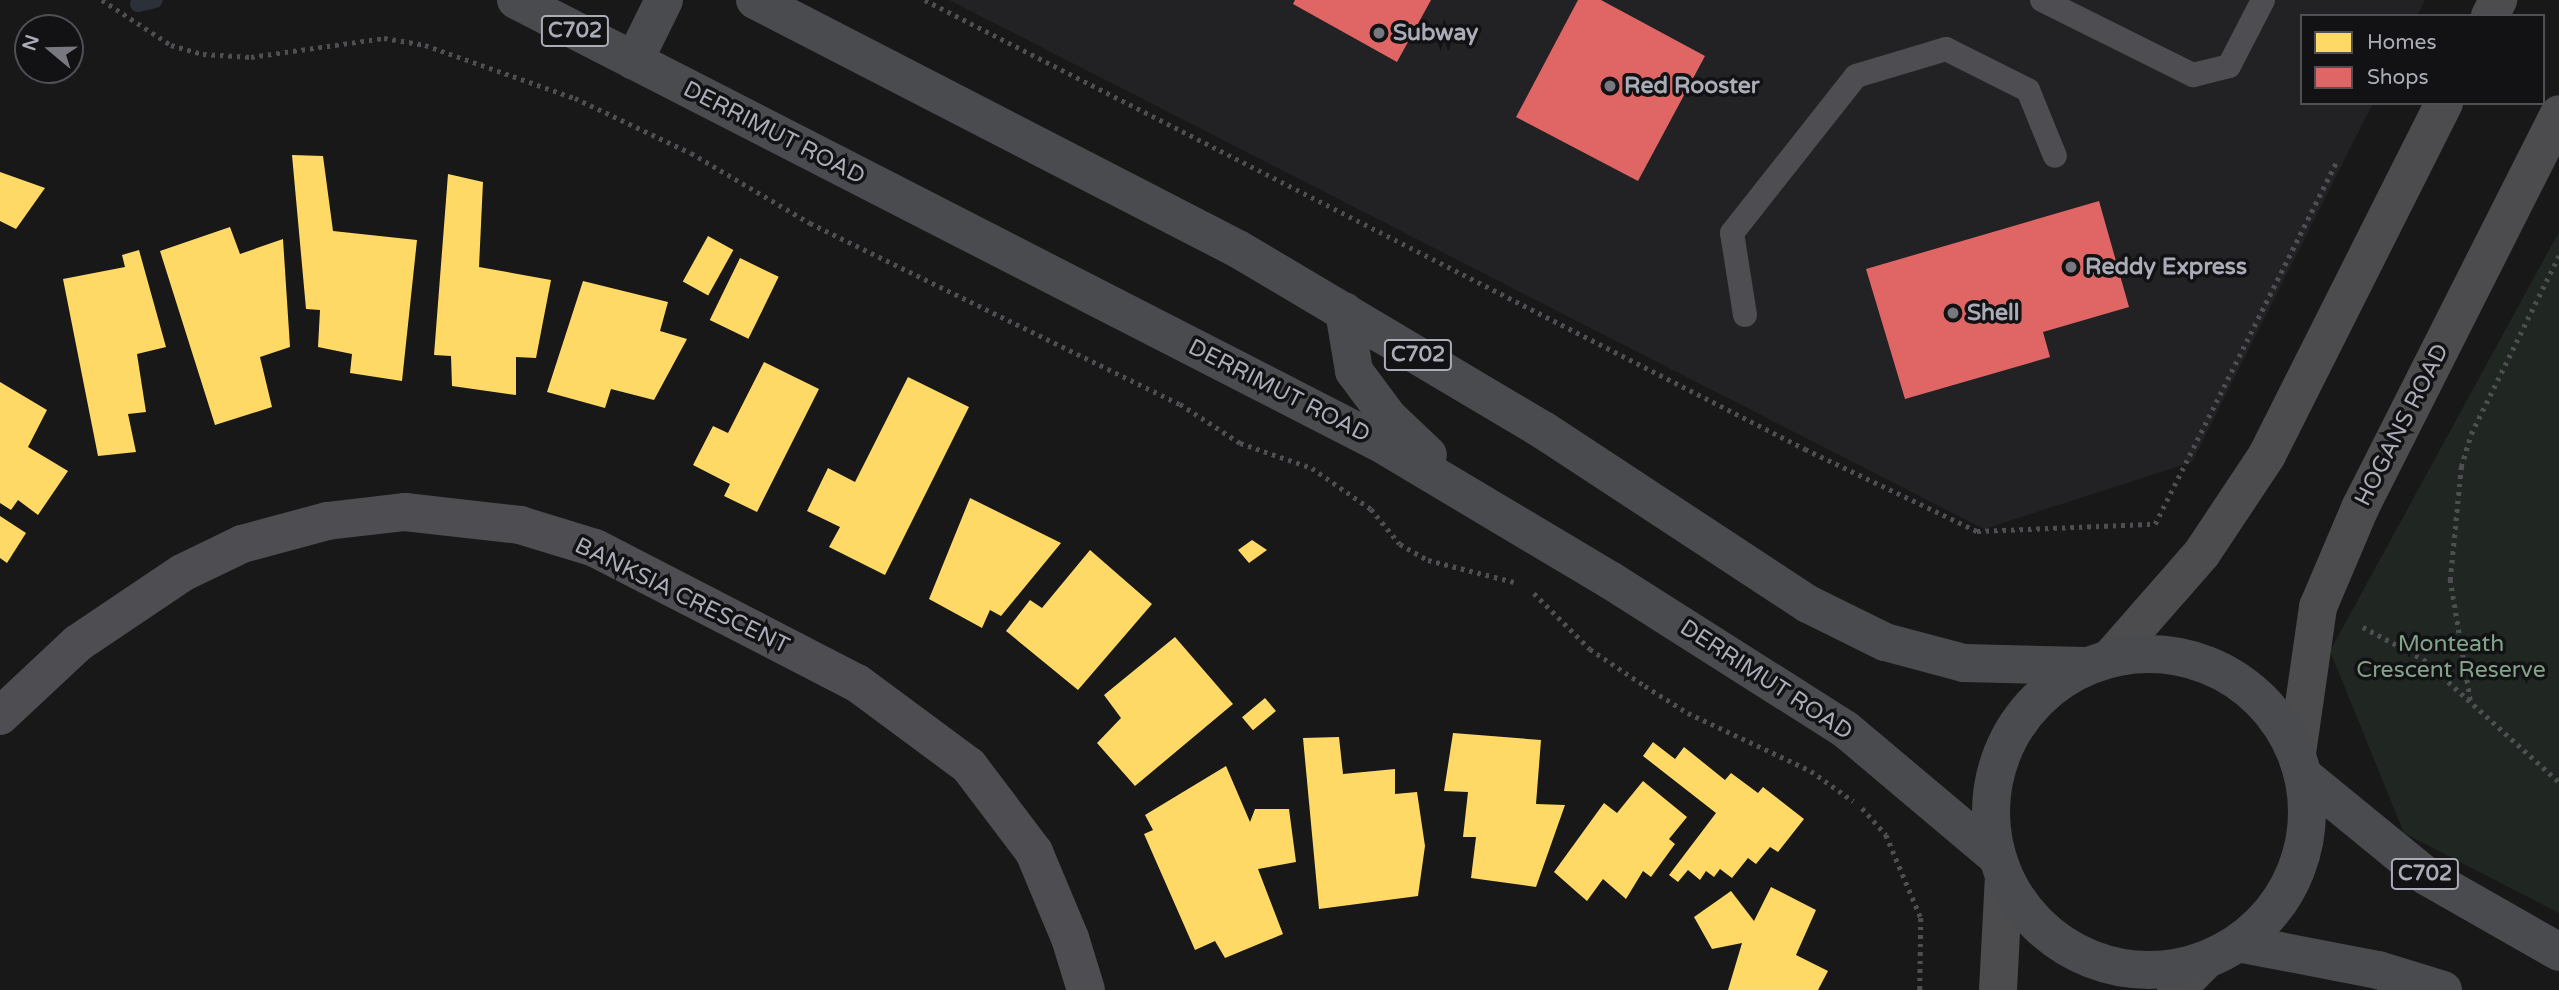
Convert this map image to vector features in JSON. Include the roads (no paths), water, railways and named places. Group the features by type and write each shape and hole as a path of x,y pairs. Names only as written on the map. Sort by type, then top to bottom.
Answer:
{"highway":[{"name":"DERRIMUT ROAD","path":"516,0 1380,443 1845,729 2000,866"},
{"path":"634,61 664,0"},
{"name":"C702","path":"755,0 1238,249 1543,429 1808,604 1885,642 1965,663 2098,661 2168,653 2222,670 2267,705 2300,765 2426,876 2559,952"},
{"path":"1344,311 1354,371 1388,417 1472,498"},
{"path":"2000,866 1990,799 2005,744 2038,698 2098,661"},
{"path":"2222,952 2273,911 2296,870 2307,823 2300,765"},
{"name":"C702","path":"2000,866 2030,918 2067,948 2111,966 2148,970 2222,952 2378,970 2443,990"}],"street":[{"path":"2098,661 2202,553 2267,455 2443,105"},
{"name":"HOGANS ROAD","path":"2300,765 2318,607 2360,508 2559,114"},
{"name":"BANKSIA CRESCENT","path":"0,716 78,643 182,573 242,544 327,521 405,512 520,525 595,548 857,683 969,766 1034,852 1070,938 1086,990"},
{"path":"1998,990 2000,866"},
{"path":"2176,990 2222,952"}],"lane":[{"path":"2042,0 2193,75 2229,66 2263,0"},
{"path":"1745,315 1732,233 1856,76 1946,49 2028,90 2055,156"}],"waterway":[{"path":"138,4 155,0"}],"place":[{"name":"Subway","path":"1379,33"},
{"name":"Red Rooster","path":"1610,86"},
{"name":"Reddy Express","path":"2071,267"},
{"name":"Shell","path":"1953,313"}],"park label":[{"name":"Monteath Crescent Reserve","path":"2451,657"}]}
